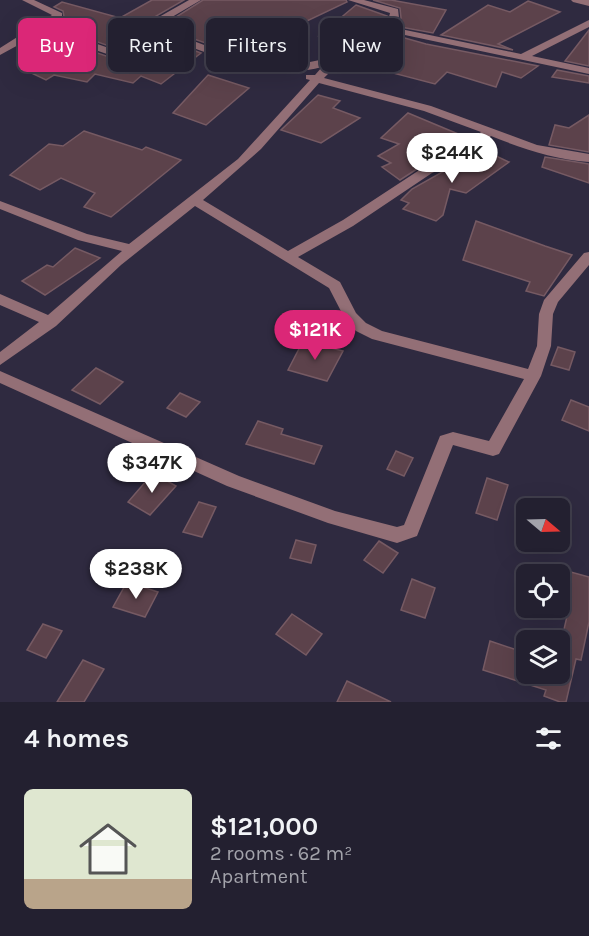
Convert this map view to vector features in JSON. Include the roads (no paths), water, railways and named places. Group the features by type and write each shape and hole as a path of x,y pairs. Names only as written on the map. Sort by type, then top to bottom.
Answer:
{"street":[{"path":"27,0 59,15 55,18"},
{"path":"165,18 196,0"},
{"path":"353,0 395,11 394,18"},
{"path":"576,0 589,3"},
{"path":"522,57 589,23"},
{"path":"403,32 589,71"},
{"path":"0,52 18,41"},
{"path":"294,72 442,113 527,147 588,158"},
{"path":"0,360 51,322 132,249 195,201 256,148 324,72"},
{"path":"289,256 348,223 428,170 455,158 490,131"},
{"path":"195,201 335,285 350,316 361,327 377,336 533,376"},
{"path":"0,205 74,234 132,249"},
{"path":"0,377 233,481 334,518 398,535 411,531 446,441 453,438 493,449 533,376 544,346 546,315 552,300 589,256"},
{"path":"0,299 51,322"}]}
